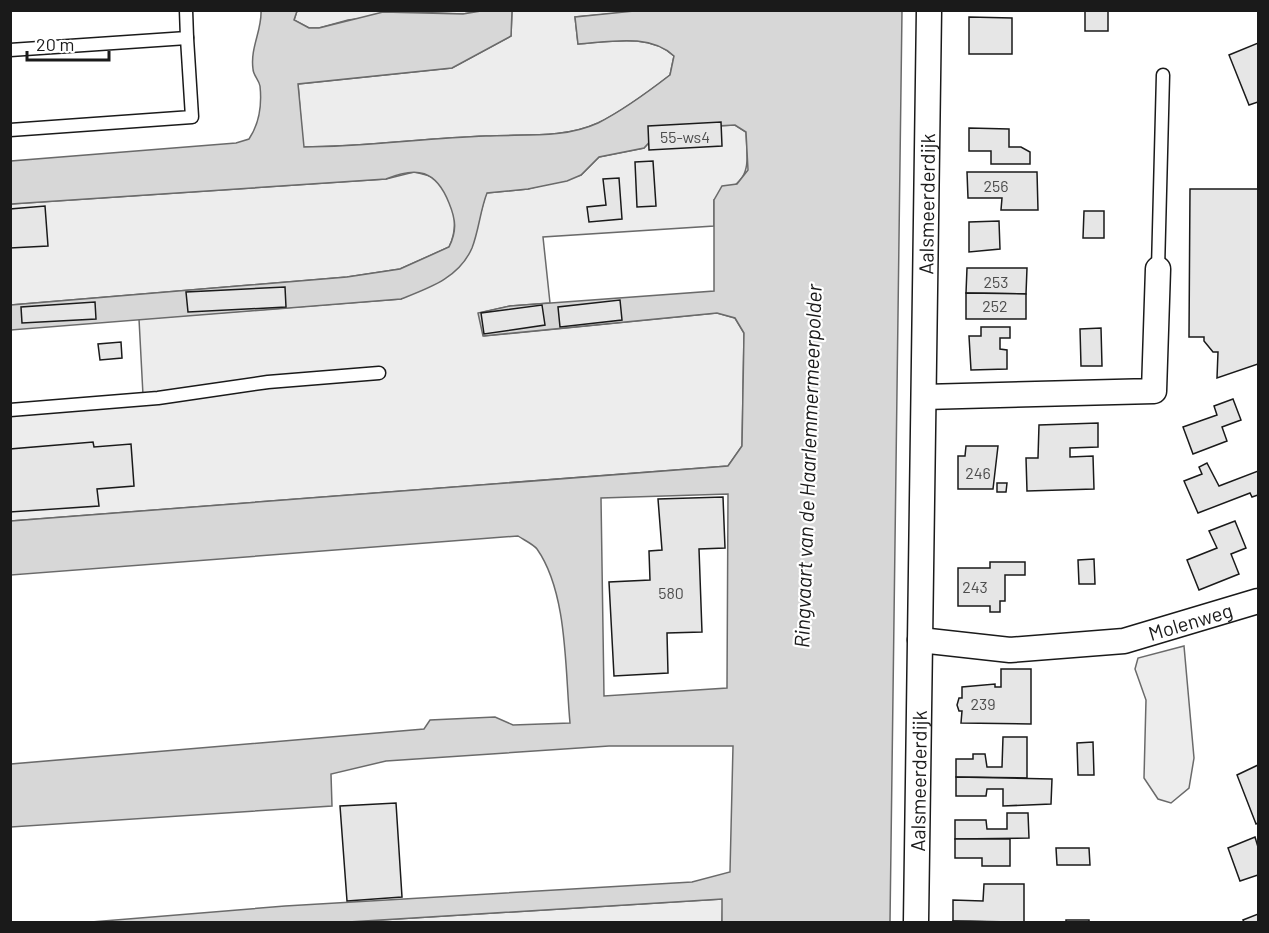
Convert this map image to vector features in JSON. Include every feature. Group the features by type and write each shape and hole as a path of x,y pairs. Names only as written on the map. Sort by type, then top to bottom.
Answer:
{"street":[{"name":"Aalsmeerderdijk","path":"916,922 929,10"},
{"path":"924,397 1154,392 1158,269"},
{"name":"Molenweg","path":"920,640 1010,650 1124,641 1258,601"}],"lane":[{"path":"10,130 192,117 186,10"},
{"path":"10,50 187,38"},
{"path":"1158,269 1163,75"},
{"path":"10,410 158,398 268,382 379,373"}],"shaded area":[{"path":"297,11 481,11 463,14 413,12 348,20 319,28 309,28 294,20"},
{"path":"512,11 644,11 575,17 578,44 628,41 653,44 674,56 670,75 608,118 571,132 303,147 298,84 452,68 511,36"},
{"path":"735,125 746,132 747,166 741,179 714,200 714,226 543,237 550,303 510,306 479,313 484,336 717,313 735,318 744,333 742,446 728,466 11,521 11,405 143,395 139,319 401,299 471,249 486,193 528,189 581,175 599,157 644,148 657,134 680,128"},
{"path":"414,172 435,179 445,190 454,214 454,231 449,247 400,269 347,277 11,305 11,204 386,179"},
{"path":"1184,646 1194,758 1189,788 1171,803 1158,799 1144,778 1146,700 1135,669 1138,658"},
{"path":"723,899 722,922 348,922"}],"water":[{"name":"Ringvaart van de Haarlemmermeerpolder","path":"644,10 902,11 890,922 722,922 722,899 348,922 91,922 285,906 692,882 730,872 733,746 609,746 386,761 331,774 332,806 11,827 11,764 424,729 430,720 495,717 513,725 570,723 566,657 555,587 537,549 518,536 11,575 11,521 728,466 742,446 744,333 735,318 717,313 483,336 478,313 510,306 714,291 714,200 722,186 737,184 748,170 746,132 735,125 679,128 657,134 644,148 599,157 581,175 567,181 528,189 487,193 472,248 459,267 442,281 401,299 11,330 11,305 347,277 400,269 449,247 455,225 444,192 432,177 416,172 386,179 11,204 11,161 236,143 249,139 257,121 261,100 260,86 253,71 253,61 261,11 297,11 294,20 309,28 319,28 383,12 463,14 481,11 512,11 511,36 452,68 298,84 304,147 571,132 608,118 670,75 674,56 653,44 616,41 578,44 575,17","holes":["728,494 727,688 604,696 601,498"]}],"building":[{"path":"1108,10 1108,31 1085,31 1085,11"},
{"path":"969,17 1012,18 1012,54 969,54"},
{"path":"1258,43 1258,102 1249,105 1229,55"},
{"path":"721,122 722,146 649,150 648,126"},
{"path":"969,128 1009,129 1009,147 1021,147 1030,152 1030,164 991,164 991,151 969,151"},
{"path":"653,161 656,206 637,207 635,162"},
{"path":"967,172 1037,172 1038,210 1001,210 1002,198 968,198"},
{"path":"619,178 622,219 589,222 587,207 606,205 603,179"},
{"path":"1190,189 1258,189 1258,364 1217,378 1218,352 1213,352 1204,341 1204,337 1189,337"},
{"path":"45,206 48,246 10,248 10,209"},
{"path":"1084,211 1104,211 1104,238 1083,238"},
{"path":"999,221 1000,249 969,252 969,222"},
{"path":"967,268 1027,268 1026,294 966,293"},
{"path":"285,287 286,307 188,312 186,292"},
{"path":"966,293 1026,294 1026,319 966,319"},
{"path":"620,300 622,320 560,327 558,307"},
{"path":"95,302 96,319 22,323 21,307"},
{"path":"542,305 545,325 484,334 481,313"},
{"path":"981,327 1010,327 1010,338 1000,338 1000,349 1007,350 1007,369 971,370 969,336 981,336"},
{"path":"1101,328 1102,366 1081,366 1080,329"},
{"path":"121,342 122,358 100,360 98,344"},
{"path":"1233,399 1241,420 1222,427 1227,441 1193,454 1183,427 1217,415 1214,406"},
{"path":"1098,423 1098,447 1070,448 1070,457 1093,456 1094,489 1027,491 1026,458 1038,458 1039,425"},
{"path":"93,442 94,447 131,444 134,486 97,489 99,506 10,512 10,449"},
{"path":"966,446 998,446 993,489 958,489 958,456 965,456"},
{"path":"1207,463 1219,486 1258,471 1258,495 1252,497 1250,493 1198,513 1184,481 1202,474 1199,467"},
{"path":"997,483 1007,483 1006,492 997,492"},
{"path":"723,497 725,548 699,549 702,632 667,633 668,673 614,676 609,582 650,580 649,551 662,550 658,499"},
{"path":"1235,521 1246,548 1231,554 1239,574 1199,590 1187,560 1217,548 1209,531"},
{"path":"1094,559 1095,584 1079,584 1078,560"},
{"path":"990,562 1025,562 1025,575 1005,575 1005,601 1000,601 1000,612 990,612 990,606 958,606 958,568 990,568"},
{"path":"1001,669 1031,669 1031,724 961,723 962,711 959,711 957,705 959,698 962,698 962,687 995,684 995,687 1001,687"},
{"path":"1003,737 1027,737 1027,778 956,777 956,759 973,759 973,754 985,754 987,767 1002,767"},
{"path":"1093,742 1094,775 1078,775 1077,743"},
{"path":"1258,765 1258,823 1256,824 1237,775"},
{"path":"956,777 1052,779 1051,804 1003,806 1003,789 987,789 986,796 956,796"},
{"path":"396,803 402,897 347,901 340,806"},
{"path":"1007,813 1028,813 1029,838 955,839 955,820 986,820 987,829 1007,829"},
{"path":"1255,837 1258,847 1258,875 1240,881 1228,848"},
{"path":"955,839 1010,839 1010,866 982,866 982,858 955,858"},
{"path":"1056,848 1089,848 1090,865 1057,865"},
{"path":"984,884 1024,884 1024,922 953,921 953,900 983,901"},
{"path":"1258,914 1258,922 1244,922 1243,920"},
{"path":"1066,920 1089,920 1089,922 1066,922"}]}
